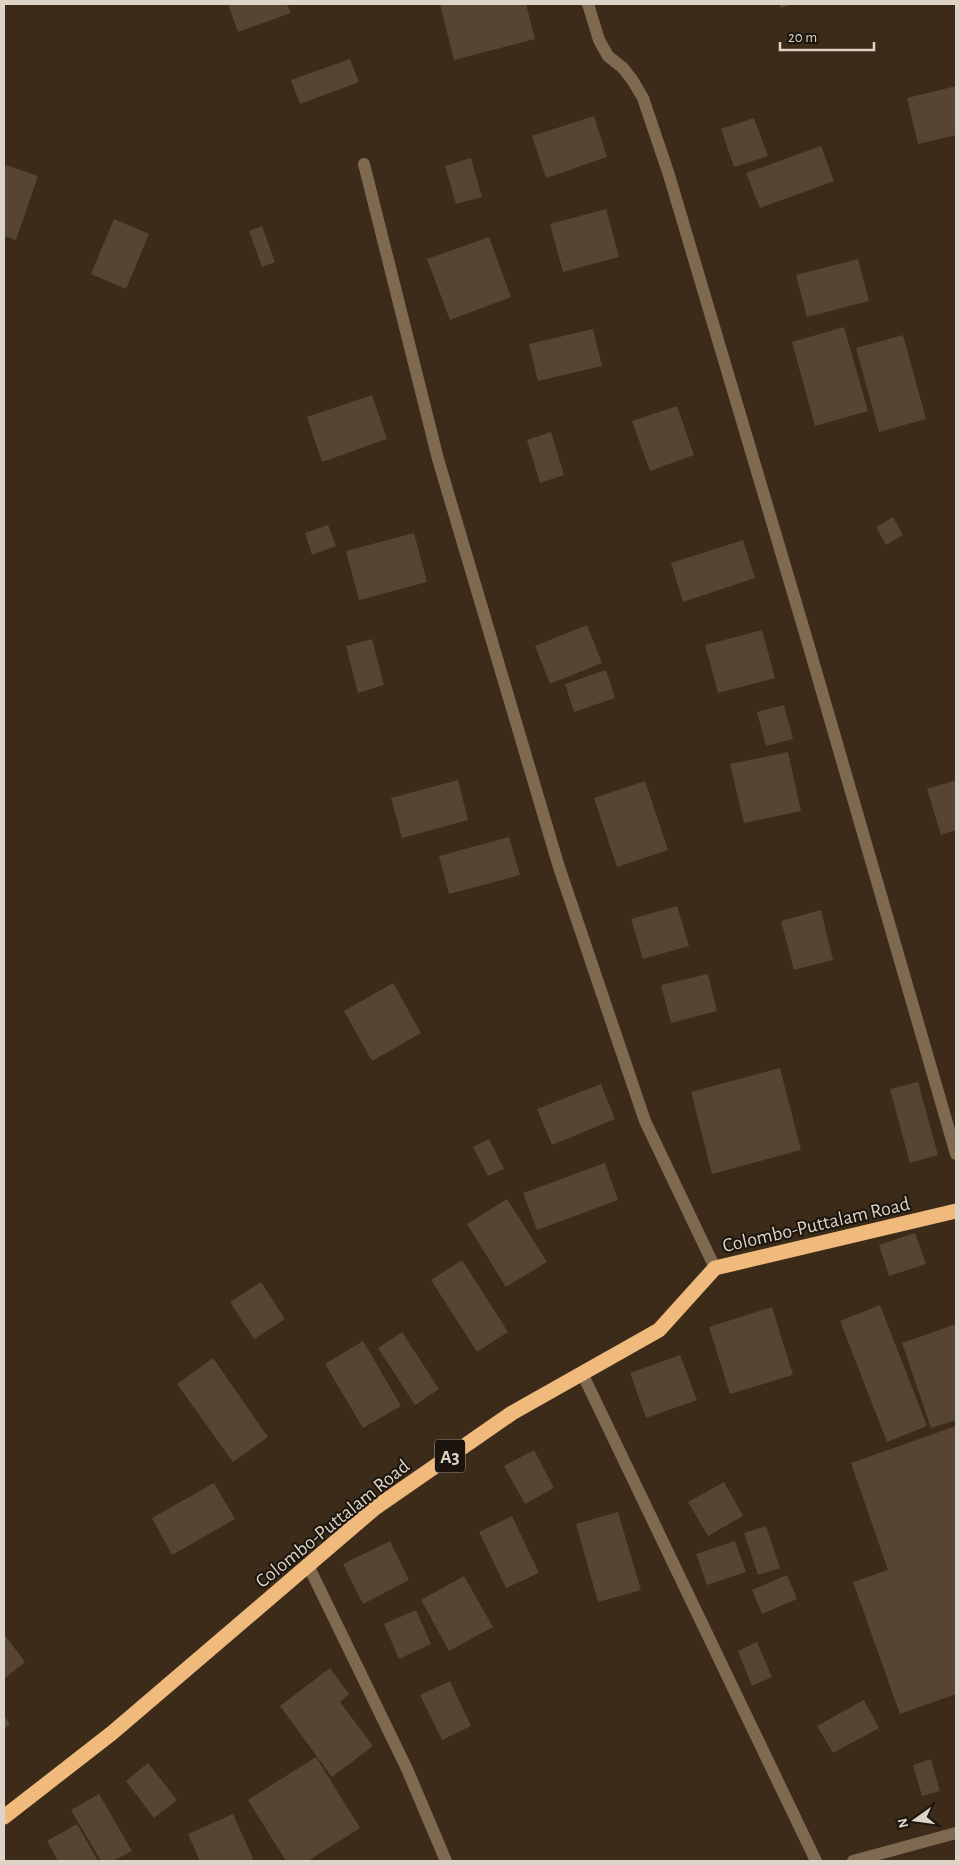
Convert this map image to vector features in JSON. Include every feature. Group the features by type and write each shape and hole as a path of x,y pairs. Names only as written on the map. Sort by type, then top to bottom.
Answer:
{"highway":[{"name":"Colombo-Puttalam Road","path":"4,1817 112,1733 374,1508 512,1413 659,1330 715,1268 956,1211"}],"street":[{"path":"588,4 599,40 608,56 623,68 643,98 669,175 804,630 956,1154"},
{"path":"364,164 438,459 558,864 644,1121 715,1268"},
{"path":"582,1373 816,1861"},
{"path":"308,1565 407,1769 446,1861"},
{"path":"853,1861 956,1833"}],"building":[{"path":"228,4 287,4 291,13 238,32"},
{"path":"440,4 526,4 535,39 454,60"},
{"path":"780,4 793,4 781,8"},
{"path":"350,59 359,82 300,104 291,80"},
{"path":"956,86 956,135 918,144 907,98"},
{"path":"594,116 607,157 546,178 532,136"},
{"path":"754,118 768,156 734,167 721,129"},
{"path":"821,146 834,181 760,208 746,173"},
{"path":"471,158 482,197 456,204 445,166"},
{"path":"6,165 38,176 16,240 4,236 4,171"},
{"path":"606,209 619,257 563,272 550,224"},
{"path":"114,219 149,234 126,289 91,274"},
{"path":"262,226 275,262 262,267 249,231"},
{"path":"489,237 511,297 450,320 427,259"},
{"path":"858,259 869,301 807,317 796,275"},
{"path":"844,327 868,411 815,426 792,342"},
{"path":"593,329 602,366 538,381 529,344"},
{"path":"903,335 926,419 879,432 856,348"},
{"path":"372,395 387,439 322,462 307,417"},
{"path":"677,406 694,455 650,471 632,421"},
{"path":"551,432 564,475 540,483 527,440"},
{"path":"893,517 903,535 886,545 876,527"},
{"path":"328,525 336,546 312,555 305,533"},
{"path":"414,533 427,582 359,600 346,551"},
{"path":"743,540 755,578 683,602 671,563"},
{"path":"587,625 602,663 550,684 535,646"},
{"path":"762,630 775,678 718,693 705,645"},
{"path":"372,639 384,685 358,693 346,646"},
{"path":"606,670 615,698 574,712 565,684"},
{"path":"784,705 793,739 766,746 757,712"},
{"path":"788,752 801,811 744,823 730,764"},
{"path":"458,780 468,820 402,838 391,798"},
{"path":"956,780 956,830 941,835 927,789"},
{"path":"645,781 668,850 617,867 594,798"},
{"path":"509,837 520,875 449,894 439,856"},
{"path":"677,906 689,946 643,959 631,919"},
{"path":"821,910 833,960 794,970 781,921"},
{"path":"708,974 717,1011 671,1023 661,985"},
{"path":"393,983 421,1033 372,1061 344,1011"},
{"path":"780,1068 801,1150 712,1174 691,1092"},
{"path":"918,1082 938,1155 910,1163 890,1089"},
{"path":"601,1084 615,1119 552,1145 537,1109"},
{"path":"489,1139 504,1169 488,1176 473,1147"},
{"path":"605,1163 618,1200 537,1230 523,1193"},
{"path":"507,1199 547,1262 506,1287 467,1224"},
{"path":"915,1233 926,1264 889,1276 879,1245"},
{"path":"462,1260 508,1332 477,1352 431,1280"},
{"path":"261,1282 285,1319 254,1339 230,1302"},
{"path":"880,1305 927,1426 887,1442 840,1321"},
{"path":"772,1307 793,1375 730,1394 709,1327"},
{"path":"956,1324 956,1420 931,1428 902,1343"},
{"path":"402,1332 439,1389 415,1405 378,1348"},
{"path":"363,1341 401,1406 363,1428 325,1364"},
{"path":"680,1355 697,1400 646,1418 630,1373"},
{"path":"213,1358 268,1437 233,1462 177,1384"},
{"path":"956,1426 956,1694 900,1714 853,1582 888,1570 851,1463"},
{"path":"534,1450 554,1488 525,1504 504,1466"},
{"path":"724,1482 743,1516 708,1536 688,1502"},
{"path":"214,1483 235,1519 172,1555 152,1518"},
{"path":"618,1512 641,1590 598,1602 576,1524"},
{"path":"512,1516 539,1573 506,1588 479,1532"},
{"path":"766,1526 780,1568 758,1575 744,1533"},
{"path":"390,1541 409,1580 363,1604 343,1564"},
{"path":"735,1541 746,1572 707,1585 696,1554"},
{"path":"787,1575 797,1599 762,1614 752,1590"},
{"path":"464,1576 493,1627 449,1651 421,1600"},
{"path":"416,1610 431,1644 399,1659 384,1624"},
{"path":"4,1634 25,1662 4,1679"},
{"path":"757,1642 772,1677 752,1686 738,1651"},
{"path":"330,1668 349,1694 340,1702 373,1746 332,1777 280,1706"},
{"path":"450,1681 471,1726 442,1740 420,1695"},
{"path":"864,1700 879,1728 833,1753 817,1726"},
{"path":"4,1716 10,1724 4,1729"},
{"path":"316,1757 360,1828 308,1861 286,1861 248,1800"},
{"path":"931,1759 940,1791 922,1796 913,1765"},
{"path":"148,1763 177,1800 154,1818 126,1781"},
{"path":"99,1794 132,1851 113,1861 101,1861 71,1810"},
{"path":"233,1814 254,1861 200,1861 188,1834"},
{"path":"77,1824 98,1861 58,1861 47,1841"}]}
